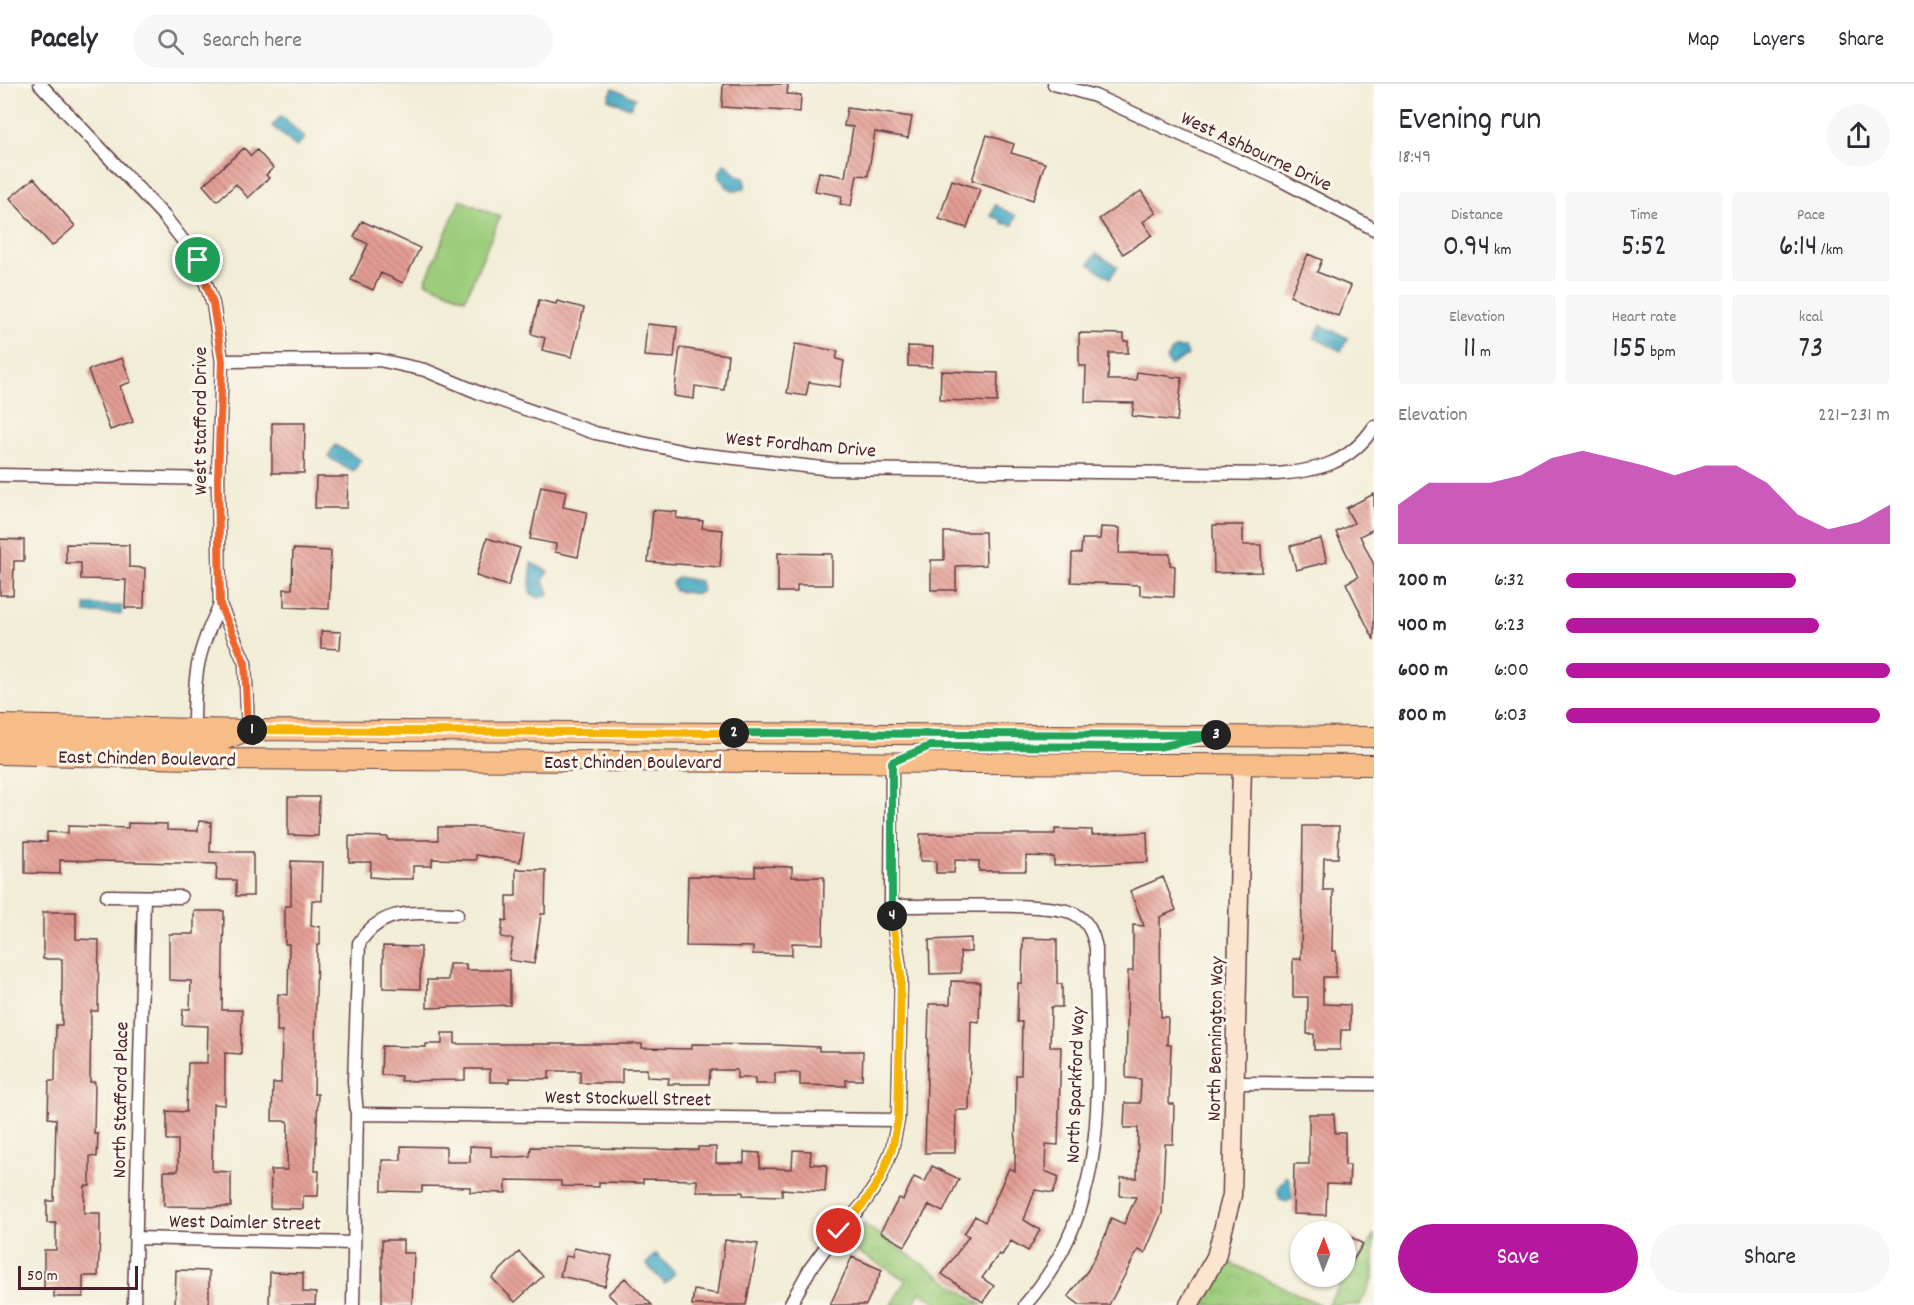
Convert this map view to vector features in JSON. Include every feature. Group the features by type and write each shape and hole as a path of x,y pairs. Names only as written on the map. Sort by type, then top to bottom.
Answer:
{"main road":[{"name":"East Chinden Boulevard","path":"0,725 248,730 1374,737"},
{"path":"0,741 211,745 248,730"},
{"path":"892,762 930,746 1158,747 1216,735"},
{"name":"East Chinden Boulevard","path":"0,754 191,759 1374,765"}],"street":[{"name":"West Stafford Drive","path":"40,84 164,216 198,260 213,304 222,361 218,479 220,605 245,663 248,730"},
{"name":"West Ashbourne Drive","path":"1054,84 1095,96 1275,177 1374,229"},
{"name":"West Fordham Drive","path":"222,361 379,360 425,370 482,394 595,434 690,453 831,470 1265,474 1310,472 1346,457 1364,441 1374,427"},
{"path":"0,475 218,479"},
{"name":"West Stafford Drive","path":"194,729 194,692 199,652 220,605"},
{"path":"790,1305 810,1269 831,1240 864,1203 880,1179 892,1149 898,1120 901,975 891,906 892,762"},
{"name":"North Bennington Way","path":"1189,1305 1216,1257 1226,1224 1234,1169 1242,765"},
{"path":"107,896 181,897"},
{"name":"North Stafford Place","path":"134,1305 144,897"},
{"name":"North Sparkford Way","path":"891,906 1060,908 1086,922 1096,948 1096,1132 1092,1172 1084,1204 1071,1236 1053,1269 1025,1305"},
{"path":"353,1305 357,1114 354,1081 359,943 369,927 385,917 404,914 457,914"},
{"path":"1236,1083 1374,1084"},
{"name":"West Stockwell Street","path":"357,1114 898,1120"},
{"name":"West Daimler Street","path":"135,1238 354,1243"}],"green space":[{"path":"460,200 500,217 465,299 425,282"},
{"path":"864,1224 982,1305 941,1305 920,1292 913,1305 891,1305 906,1280 844,1244"},
{"path":"1374,1235 1374,1277 1360,1305 1327,1305 1339,1287 1356,1287 1356,1262"},
{"path":"1229,1262 1321,1305 1199,1305"}],"water":[{"path":"613,88 635,98 630,108 608,99"},
{"path":"281,116 305,138 296,147 272,126"},
{"path":"724,164 745,179 745,188 732,190 722,182 719,173"},
{"path":"995,205 1016,216 1013,225 1002,223 1002,220 991,216"},
{"path":"1096,253 1118,267 1110,278 1089,264"},
{"path":"1321,325 1348,338 1341,351 1314,338"},
{"path":"1175,348 1185,348 1188,355 1170,366 1166,358"},
{"path":"335,445 361,460 353,472 328,457"},
{"path":"531,563 548,571 543,581 549,592 548,595 538,598 530,593"},
{"path":"678,577 700,581 702,591 698,594 675,591 672,583"},
{"path":"85,605 122,606 121,614 85,613"},
{"path":"1286,1176 1290,1181 1292,1198 1287,1202 1280,1200 1277,1190"},
{"path":"656,1254 675,1273 665,1284 646,1264"}],"building":[{"path":"723,84 788,84 787,94 801,95 800,112 722,107"},
{"path":"847,108 912,117 908,138 875,132 868,176 857,175 851,206 840,204 842,196 815,191 819,172 845,177 853,127 844,126"},
{"path":"987,135 1014,144 1011,153 1045,163 1033,200 972,180"},
{"path":"244,148 251,156 257,150 273,168 266,175 269,178 248,198 236,184 217,201 203,185"},
{"path":"34,178 75,226 52,246 10,198"},
{"path":"952,180 980,189 967,228 939,219"},
{"path":"1141,191 1156,213 1143,222 1152,235 1123,254 1099,219"},
{"path":"362,221 420,248 403,283 381,273 373,290 351,280 368,244 354,237"},
{"path":"1308,254 1322,260 1317,272 1351,286 1338,316 1290,296"},
{"path":"539,300 556,304 557,301 584,308 572,357 542,350 545,338 531,334"},
{"path":"647,324 677,327 674,358 644,356"},
{"path":"1079,333 1124,334 1124,341 1128,341 1128,353 1109,353 1108,380 1136,380 1137,372 1182,378 1177,421 1132,416 1134,403 1085,402 1086,366 1079,366"},
{"path":"795,344 838,351 836,359 844,361 840,387 809,382 806,396 787,393"},
{"path":"908,346 933,347 932,367 908,366"},
{"path":"680,348 728,355 724,390 695,386 694,399 674,396"},
{"path":"122,358 131,382 120,386 133,422 110,430 88,370"},
{"path":"941,371 998,373 997,402 940,400"},
{"path":"272,423 305,423 304,473 272,473"},
{"path":"316,477 348,477 347,508 315,508"},
{"path":"541,486 566,491 563,507 587,512 578,557 555,552 556,544 530,539"},
{"path":"1374,494 1374,529 1360,536 1374,565 1374,640 1346,583 1358,577 1336,532 1354,523 1346,508"},
{"path":"653,510 677,512 676,518 703,521 702,528 723,530 720,567 648,562"},
{"path":"1213,525 1243,525 1243,545 1261,545 1262,572 1214,573"},
{"path":"1101,527 1120,528 1119,553 1170,554 1170,565 1175,566 1174,597 1140,595 1140,585 1071,582 1072,553 1081,553 1082,539 1100,539"},
{"path":"944,532 985,532 986,565 956,566 956,590 931,590 931,560 944,560"},
{"path":"487,538 520,548 508,586 476,576"},
{"path":"0,539 24,540 24,561 14,561 13,595 0,595"},
{"path":"1321,539 1327,562 1296,570 1290,546"},
{"path":"66,544 129,545 129,567 145,568 144,608 125,608 126,580 81,579 81,563 66,563"},
{"path":"293,549 331,551 329,609 284,607 284,589 292,589"},
{"path":"778,553 832,554 832,585 797,585 797,592 778,592"},
{"path":"321,631 341,632 340,649 321,648"},
{"path":"288,797 319,797 318,836 288,835"},
{"path":"199,821 211,822 210,852 253,852 253,896 236,896 236,880 216,880 217,864 60,860 60,874 25,873 25,841 47,842 47,832 68,833 68,826 128,828 128,823 167,824 167,830 198,831"},
{"path":"1303,826 1339,826 1338,858 1324,858 1323,890 1333,890 1332,951 1336,951 1336,977 1323,977 1323,1004 1350,1005 1350,1030 1341,1030 1340,1050 1314,1050 1314,1034 1307,1034 1308,997 1293,997 1293,959 1301,959"},
{"path":"438,827 481,827 524,834 520,862 476,855 476,860 432,859 432,866 413,866 413,879 393,879 370,877 371,862 349,862 349,836 388,837 388,840 438,840"},
{"path":"1055,829 1092,830 1092,835 1147,832 1148,862 1054,866 1054,857 1026,856 1026,871 979,871 979,861 955,860 954,873 936,873 936,861 920,861 920,834 1055,834"},
{"path":"291,861 323,862 322,901 312,900 311,926 320,927 320,945 317,945 314,1094 318,1094 315,1171 319,1171 318,1196 303,1196 303,1209 270,1208 271,1170 287,1170 288,1121 272,1121 273,1083 281,1083 282,1031 277,1031 278,994 288,995 289,944 285,944 285,906 291,906"},
{"path":"755,866 792,867 792,877 824,877 823,944 792,943 792,955 753,954 753,947 686,946 688,876 755,877"},
{"path":"516,869 546,870 545,914 541,914 534,964 509,960 513,939 501,937 503,920 507,921 507,896 516,896"},
{"path":"1163,877 1176,910 1160,917 1161,1017 1168,1017 1167,1045 1171,1045 1169,1104 1174,1104 1173,1144 1165,1144 1162,1213 1145,1253 1138,1250 1109,1305 1080,1305 1068,1296 1088,1270 1111,1218 1124,1224 1136,1197 1120,1196 1121,1178 1137,1178 1138,1128 1124,1128 1125,1103 1140,1103 1141,1079 1126,1078 1128,971 1133,971 1133,925 1144,926 1130,891"},
{"path":"194,911 224,911 222,1010 242,1010 241,1054 225,1053 225,1105 213,1104 212,1171 231,1172 231,1207 164,1206 164,1171 178,1171 178,1140 167,1140 167,1111 186,1112 188,1063 207,1063 208,1026 182,1025 183,1009 190,1009 191,981 169,980 169,934 194,934"},
{"path":"43,912 76,912 76,939 99,940 98,1011 91,1011 90,1082 95,1082 94,1134 98,1134 97,1157 90,1156 90,1186 85,1186 84,1213 100,1213 100,1238 98,1276 83,1276 83,1297 54,1297 54,1289 44,1290 44,1250 56,1250 56,1223 47,1223 47,1201 54,1201 56,1119 48,1118 49,1081 55,1081 56,1025 62,1025 62,959 43,959"},
{"path":"971,938 971,952 960,952 961,973 930,974 929,940"},
{"path":"1023,938 1057,939 1057,984 1062,984 1062,1007 1051,1007 1050,1047 1061,1047 1058,1145 1046,1144 1045,1171 1059,1177 1053,1193 1035,1190 1024,1220 1040,1230 1028,1251 1011,1241 1002,1255 999,1254 982,1278 994,1286 983,1302 942,1274 969,1236 964,1234 975,1216 985,1222 1009,1168 1015,1171 1016,1075 1021,1075 1022,1022 1017,1022 1018,983 1022,983"},
{"path":"383,946 421,947 420,989 383,988"},
{"path":"449,964 466,964 466,970 510,970 510,1005 427,1008 427,980 448,980"},
{"path":"951,981 980,982 979,1022 971,1021 969,1110 956,1110 955,1153 925,1153 929,1004 950,1004"},
{"path":"442,1033 455,1033 455,1044 642,1044 642,1048 692,1049 692,1044 775,1045 819,1047 819,1051 863,1051 862,1080 846,1080 846,1086 800,1085 800,1073 775,1073 775,1084 755,1084 755,1078 737,1078 737,1070 710,1070 709,1084 668,1084 669,1078 647,1077 647,1069 622,1069 622,1083 580,1083 580,1071 549,1071 549,1079 510,1078 510,1082 490,1082 490,1069 465,1069 465,1080 401,1081 401,1076 381,1075 382,1046 426,1047 426,1044 442,1044"},
{"path":"1309,1114 1334,1114 1335,1133 1345,1133 1345,1165 1350,1165 1349,1185 1327,1184 1326,1215 1293,1214 1294,1164 1309,1164"},
{"path":"401,1146 446,1147 446,1162 470,1162 470,1146 491,1147 491,1156 517,1157 530,1156 531,1147 698,1150 698,1147 716,1147 716,1163 744,1163 744,1152 760,1153 760,1168 792,1169 793,1150 811,1151 810,1164 827,1165 825,1192 782,1189 782,1196 743,1195 743,1192 697,1192 697,1180 643,1179 643,1183 599,1182 599,1187 561,1186 561,1181 506,1180 506,1193 470,1192 470,1187 422,1186 422,1192 382,1191 382,1160 401,1160"},
{"path":"932,1166 959,1179 943,1212 929,1205 905,1246 880,1232 899,1198 903,1200 914,1177 925,1182"},
{"path":"382,1240 403,1240 403,1253 414,1253 412,1305 382,1305"},
{"path":"725,1240 758,1244 746,1305 692,1305 694,1290 718,1294"},
{"path":"1356,1240 1363,1244 1356,1256"},
{"path":"574,1248 612,1256 605,1286 560,1276 565,1256 572,1257"},
{"path":"519,1252 543,1276 515,1302 492,1278"},
{"path":"852,1257 882,1270 866,1305 830,1305"},
{"path":"176,1270 209,1271 209,1305 175,1305"},
{"path":"270,1272 303,1273 303,1292 316,1293 315,1305 269,1305"},
{"path":"625,1278 652,1305 619,1305 608,1294"}],"route":[{"path":"198,260 213,304 222,361 218,479 220,605 245,663 248,687 248,730 1216,735 1158,747 930,746 892,762 891,906 901,975 898,1120 892,1149 880,1179 864,1203 839,1231"}]}
